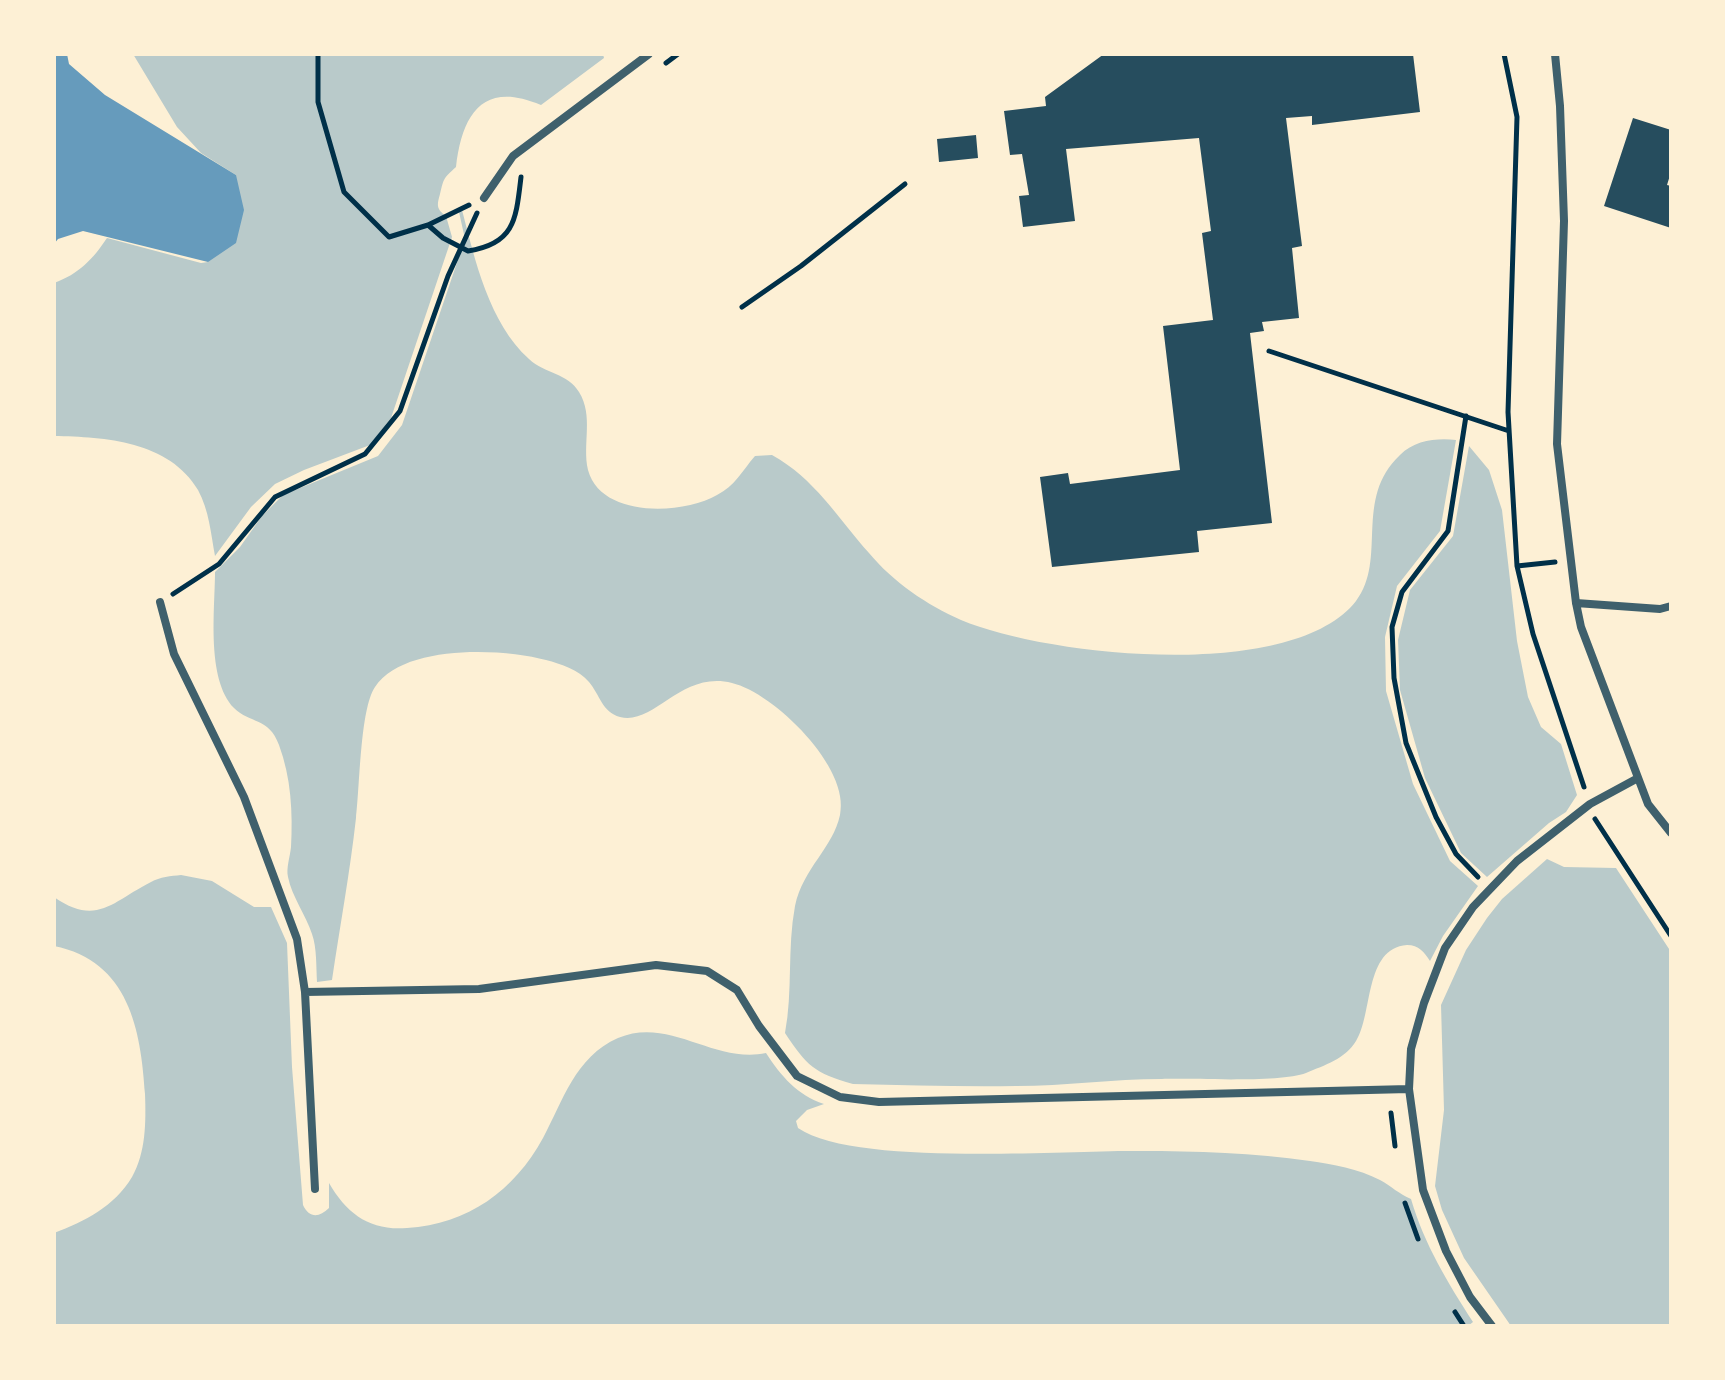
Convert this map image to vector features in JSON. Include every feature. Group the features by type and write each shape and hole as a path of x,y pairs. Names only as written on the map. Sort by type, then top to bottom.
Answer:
{"street":[{"path":"484,198 513,156 649,54"},
{"path":"1555,54 1564,221 1557,444 1576,603 1581,627 1648,804 1671,833"},
{"path":"160,602 174,654 244,797 297,939 305,992 315,1189"},
{"path":"1576,603 1660,609 1671,606"},
{"path":"1492,1326 1470,1297 1446,1251 1423,1190 1409,1089 1411,1049 1445,948 1473,907 1517,861 1590,804 1638,778"},
{"path":"305,992 479,989 656,965 707,971 737,990 759,1026 797,1076 840,1097 879,1102 1409,1089"}],"path":[{"path":"318,54 318,102 344,192 389,237 428,225 484,198"},
{"path":"655,71 678,54"},
{"path":"428,225 443,238 468,251 500,242 513,225 522,171"},
{"path":"742,307 801,266 905,184"},
{"path":"160,602 219,564 275,497 365,454 400,411 448,276 484,198"},
{"path":"1269,351 1509,431"},
{"path":"1466,416 1448,531 1402,592 1392,627 1394,678 1406,743 1442,830 1456,854 1479,878"},
{"path":"1517,566 1572,560"},
{"path":"1574,794 1583,784"},
{"path":"1471,887 1489,869"},
{"path":"1392,1090 1391,1122 1396,1153"},
{"path":"1404,1198 1407,1214 1423,1250"},
{"path":"1452,1308 1464,1326"}],"shaded area":[{"path":"133,54 603,54 604,58 541,105 521,98 504,97 490,100 470,118 456,167 445,179 438,201 452,237 391,418 370,445 275,484 251,507 215,556 202,498 186,474 170,461 134,445 94,438 54,436 54,283 85,265 107,238 201,263 208,262 236,175 201,153 177,127"},
{"path":"462,210 485,290 503,328 529,359 563,377 579,392 586,411 588,470 596,486 609,497 644,508 664,509 702,502 734,483 755,456 772,455 813,487 878,564 900,583 948,614 1000,633 1050,644 1166,655 1225,653 1279,644 1324,627 1356,601 1365,584 1370,567 1374,509 1386,472 1412,446 1434,440 1456,440 1440,531 1397,586 1385,637 1386,691 1413,784 1450,861 1478,886 1443,936 1430,961 1415,946 1393,949 1376,970 1356,1041 1334,1061 1294,1076 996,1086 853,1084 840,1080 813,1067 785,1033 795,906 804,880 831,838 840,815 840,796 834,776 806,735 768,701 732,683 714,681 698,684 645,714 632,718 620,717 605,707 585,678 569,668 527,656 480,652 430,656 407,663 389,673 375,687 363,730 354,838 332,980 317,982 314,939 288,877 291,808 283,757 275,736 265,725 234,708 219,680 214,643 215,572 283,495 378,456 402,425 465,239 459,212"},
{"path":"1469,446 1489,470 1502,510 1517,641 1528,697 1541,727 1561,744 1577,795 1566,812 1487,877 1461,853 1425,778 1400,690 1398,640 1410,590 1453,536"},
{"path":"1547,859 1564,867 1616,868 1671,952 1671,1326 1511,1326 1464,1258 1442,1210 1435,1186 1444,1110 1441,1005 1466,950 1487,918 1502,899"},
{"path":"181,875 212,881 254,907 271,907 287,943 292,1067 303,1205 311,1214 322,1214 329,1208 329,1183 352,1212 382,1227 429,1225 469,1212 503,1189 518,1174 543,1138 572,1081 591,1056 618,1038 637,1033 655,1033 728,1052 747,1055 766,1053 790,1084 824,1104 807,1110 796,1121 798,1128 826,1140 865,1148 962,1154 1225,1153 1310,1161 1363,1173 1411,1199 1430,1247 1473,1322 1468,1326 54,1326 54,1233 98,1212 125,1188 140,1157 144,1137 145,1094 140,1046 126,1002 115,983 99,966 79,954 54,946 54,897 69,906 94,910 115,903 154,880"}],"water":[{"path":"54,54 67,54 69,64 105,95 236,175 244,210 236,243 208,262 83,231 58,239 54,244"}],"building":[{"path":"1104,54 1413,54 1420,112 1312,125 1312,116 1286,118 1302,246 1292,248 1299,318 1262,322 1264,331 1250,333 1272,523 1197,531 1199,552 1052,567 1040,477 1068,473 1070,484 1180,470 1163,326 1213,320 1202,233 1211,231 1199,138 1066,149 1075,221 1023,227 1019,196 1029,195 1022,154 1010,155 1004,111 1046,106 1045,97"},
{"path":"1633,118 1671,130 1671,172 1667,185 1671,186 1671,228 1604,206"},
{"path":"976,135 978,158 939,162 937,139"}]}
